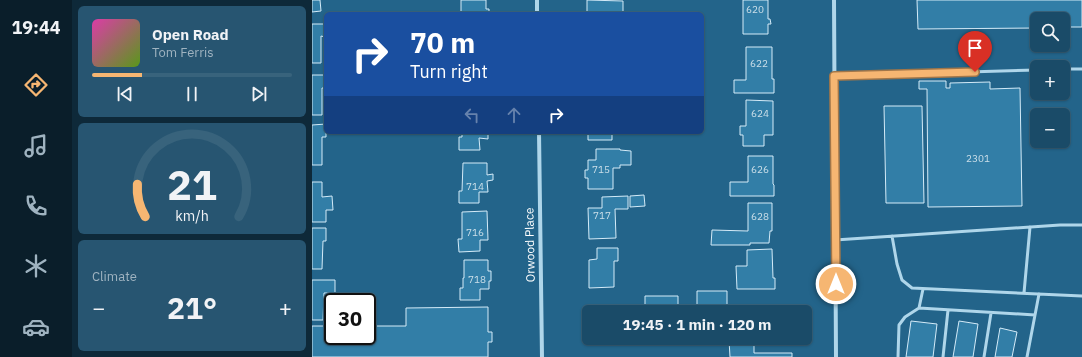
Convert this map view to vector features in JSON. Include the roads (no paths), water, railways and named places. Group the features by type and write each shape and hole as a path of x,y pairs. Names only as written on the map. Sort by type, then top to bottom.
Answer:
{"street":[{"path":"537,0 537,12"},
{"path":"834,0 836,357"},
{"name":"Orwood Place","path":"539,134 542,357"}],"lane":[{"path":"1070,69 1082,69"},
{"path":"834,76 1030,70"},
{"path":"835,240 1060,225 1082,226"},
{"path":"1024,293 1030,227"},
{"path":"892,236 897,264 902,280 912,288 1082,296"},
{"path":"919,308 923,289"},
{"path":"1027,357 1039,294"},
{"path":"898,357 899,325 905,316 919,308 1035,315"},
{"path":"943,357 948,310"},
{"path":"984,357 991,312"}]}
